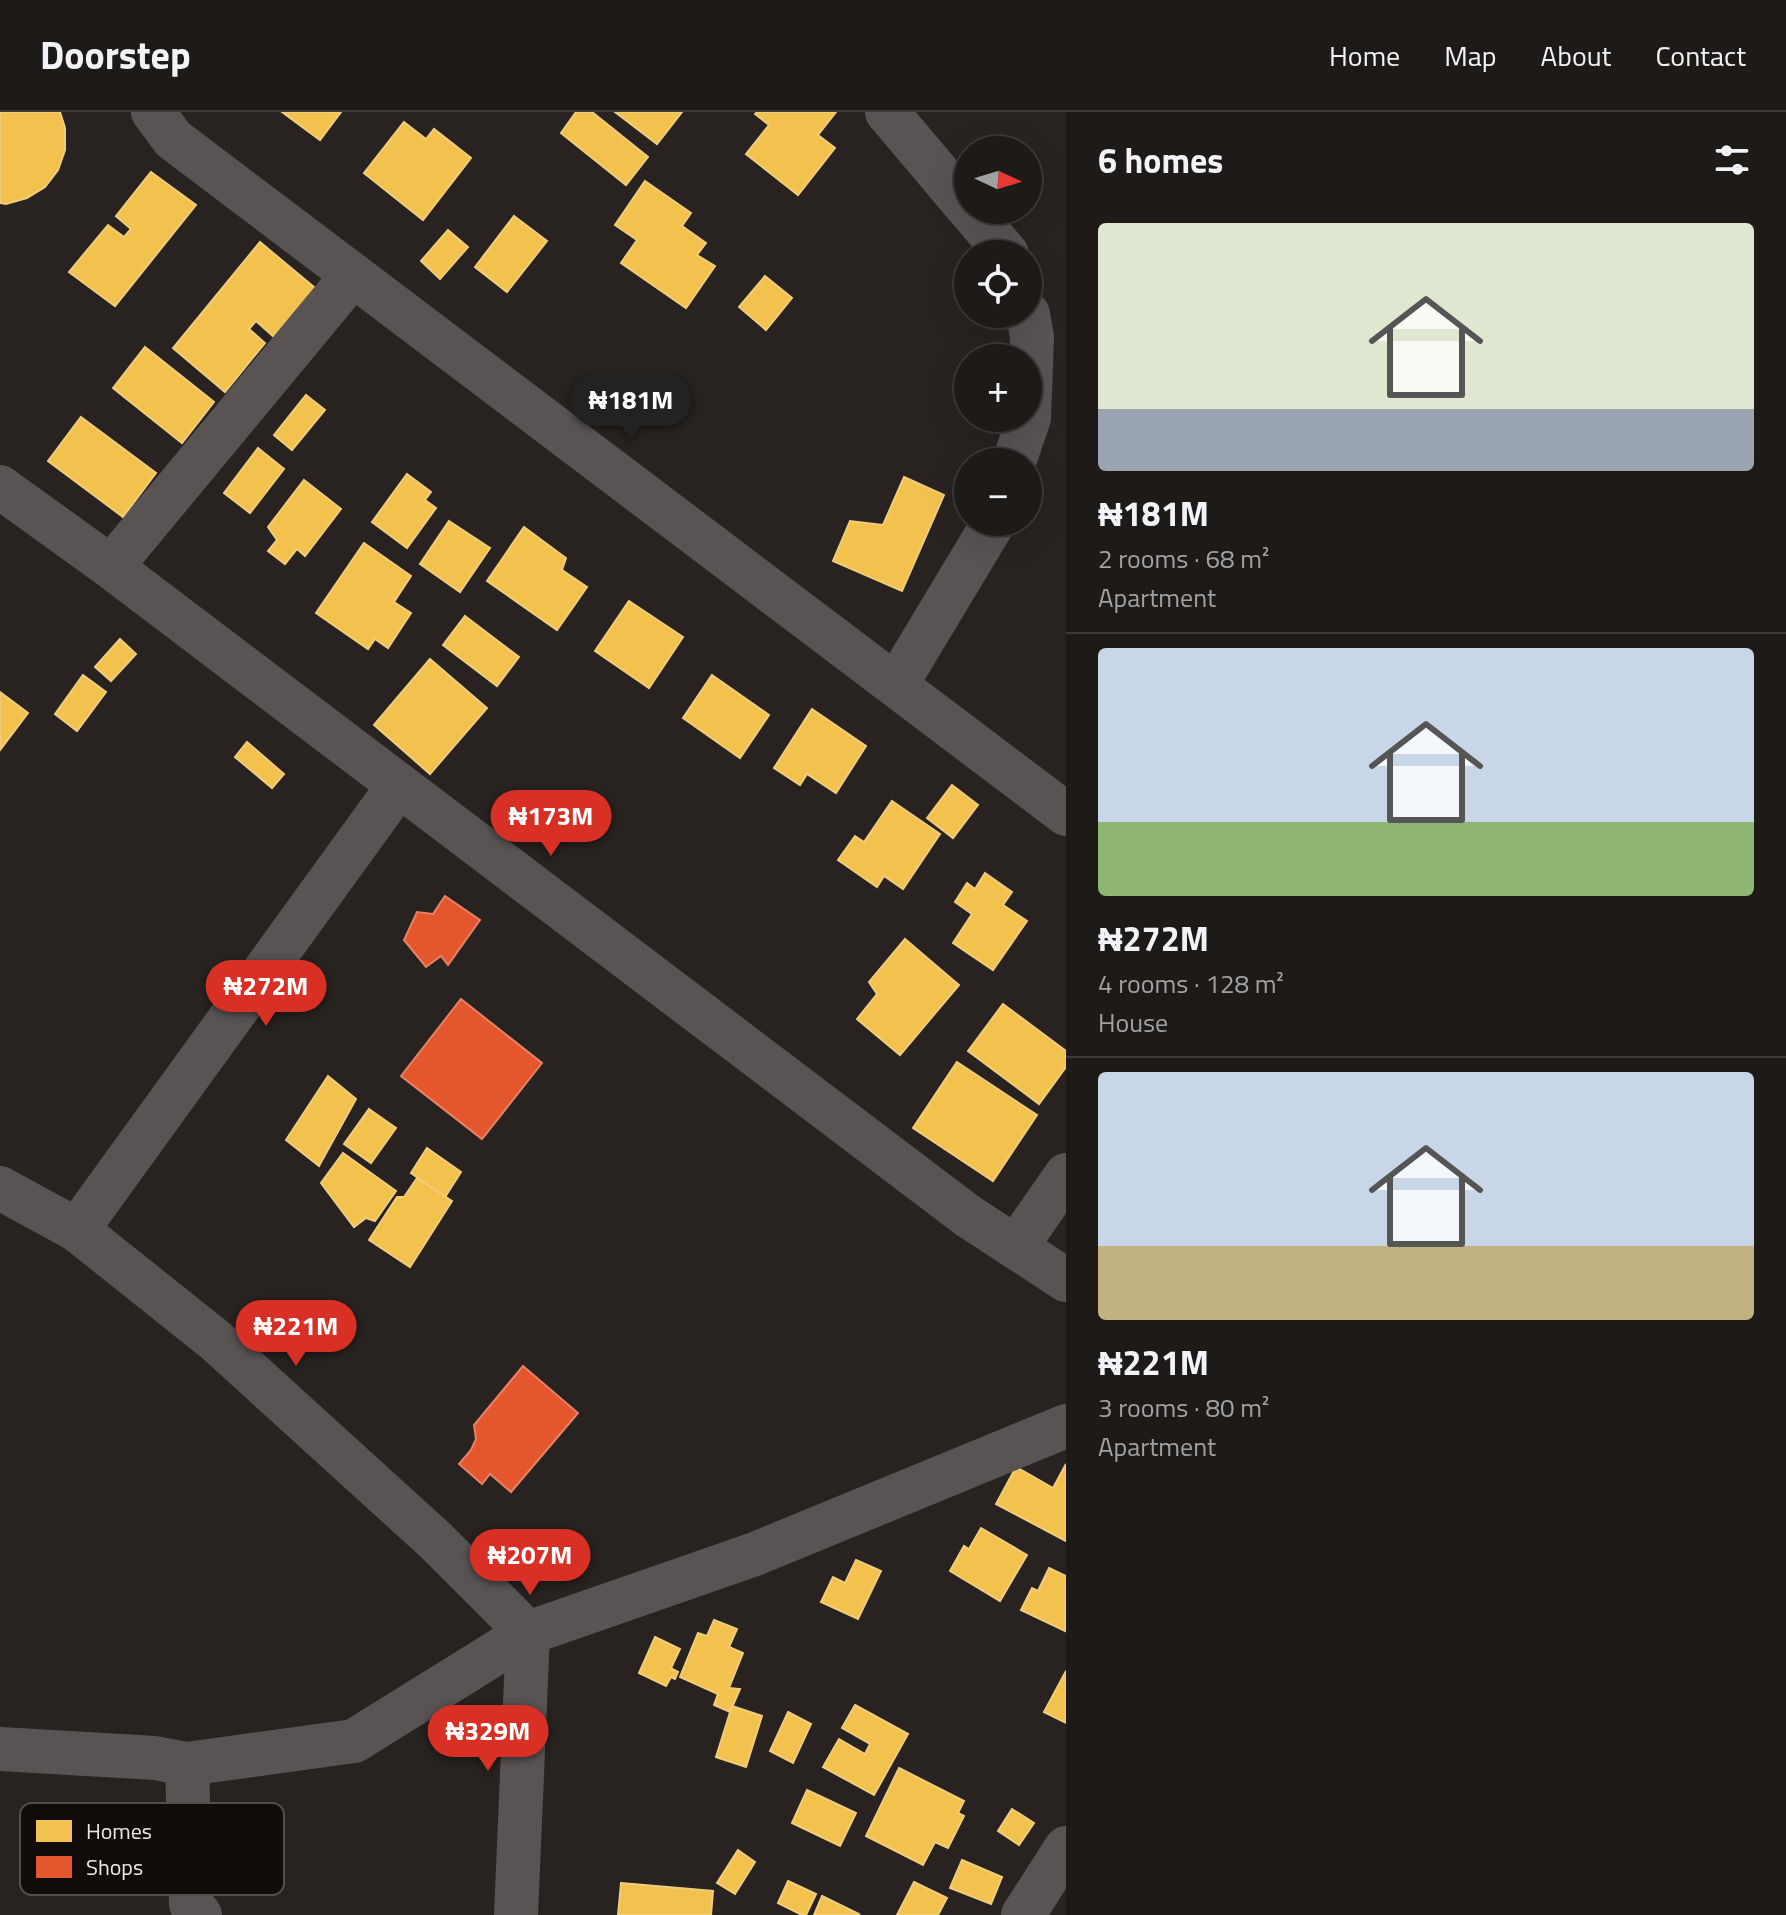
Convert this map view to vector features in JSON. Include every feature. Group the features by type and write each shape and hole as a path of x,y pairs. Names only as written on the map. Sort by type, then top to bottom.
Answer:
{"street":[{"path":"153,112 173,139 1066,814"},
{"path":"887,112 954,191"},
{"path":"982,224 995,240"},
{"path":"111,567 353,275"},
{"path":"1019,448 1029,418 1030,328"},
{"path":"0,487 111,567 955,1206 1066,1280"},
{"path":"896,685 986,536"},
{"path":"77,1230 399,785"},
{"path":"1016,1247 1066,1175"},
{"path":"0,1188 77,1230 215,1340 435,1540 528,1633 516,1915"},
{"path":"0,1749 155,1758 187,1764 354,1741 528,1633 755,1554 1066,1426"},
{"path":"187,1764 188,1803"},
{"path":"1023,1915 1066,1848"},
{"path":"191,1895 191,1904 200,1915"}],"building: Homes":[{"path":"0,112 60,112 65,128 65,150 58,170 45,187 27,198 6,204 0,203"},
{"path":"282,112 341,112 320,140"},
{"path":"576,112 592,112 648,157 626,185 561,133"},
{"path":"615,112 682,112 657,144"},
{"path":"836,112 818,135 835,148 798,195 746,154 769,125 755,114"},
{"path":"404,122 426,139 434,129 471,158 423,220 364,173"},
{"path":"151,172 196,205 115,306 69,272 108,225 124,237 131,229 116,216"},
{"path":"645,181 691,213 682,226 706,243 697,255 715,266 686,308 621,263 637,240 615,225"},
{"path":"514,216 547,241 507,292 475,267"},
{"path":"448,230 468,247 440,279 421,261"},
{"path":"260,242 315,288 274,337 256,321 249,329 265,343 225,392 173,348"},
{"path":"765,276 792,298 766,330 739,307"},
{"path":"145,347 214,402 182,443 113,388"},
{"path":"306,395 325,410 292,450 274,435"},
{"path":"81,417 156,473 123,517 48,461"},
{"path":"258,448 284,469 250,513 224,493"},
{"path":"407,474 431,492 425,500 436,508 407,548 372,522"},
{"path":"904,477 944,495 902,591 833,561 850,521 883,525"},
{"path":"304,480 341,509 305,556 297,549 285,564 268,551 277,540 268,527"},
{"path":"449,521 490,548 460,592 420,564"},
{"path":"524,527 566,558 562,570 587,587 557,630 487,581"},
{"path":"364,543 411,576 394,602 411,613 388,648 375,639 368,649 316,613"},
{"path":"629,601 683,637 649,688 595,651"},
{"path":"465,616 519,657 497,686 443,645"},
{"path":"120,639 136,654 111,681 95,667"},
{"path":"430,659 487,708 430,774 374,725"},
{"path":"83,675 106,692 77,731 55,714"},
{"path":"712,675 769,715 740,758 683,718"},
{"path":"0,692 28,713 0,750"},
{"path":"812,709 866,746 836,793 807,774 800,785 774,768"},
{"path":"247,742 284,774 272,788 235,757"},
{"path":"952,785 978,805 953,838 927,818"},
{"path":"892,801 940,834 903,889 884,876 877,887 838,860 855,836 864,842"},
{"path":"985,873 1012,892 1003,905 1027,921 993,970 953,943 972,914 955,902 967,883 975,889"},
{"path":"905,939 959,985 900,1055 857,1019 877,994 869,982"},
{"path":"1003,1004 1066,1051 1066,1067 1039,1104 968,1051"},
{"path":"957,1062 1037,1115 993,1181 913,1128"},
{"path":"328,1076 356,1099 319,1166 286,1140"},
{"path":"369,1109 396,1128 371,1163 344,1144"},
{"path":"427,1148 461,1172 445,1197 411,1173"},
{"path":"343,1153 396,1191 375,1221 366,1218 354,1227 321,1183"},
{"path":"417,1178 452,1201 410,1267 369,1240 397,1197 404,1197"},
{"path":"1066,1464 1066,1541 996,1504 1016,1467 1053,1488"},
{"path":"981,1528 1027,1555 1000,1601 950,1571 964,1546 969,1549"},
{"path":"856,1560 881,1571 858,1619 821,1602 833,1577 845,1583"},
{"path":"1049,1568 1066,1576 1065,1631 1021,1610 1032,1588 1038,1591"},
{"path":"714,1620 737,1629 729,1647 743,1653 729,1688 740,1689 730,1712 714,1705 718,1694 680,1677 698,1633 707,1636"},
{"path":"655,1637 680,1649 671,1668 678,1672 666,1686 639,1673"},
{"path":"1066,1671 1066,1723 1044,1712"},
{"path":"855,1705 908,1734 874,1795 823,1767 839,1739 865,1754 870,1744 842,1728"},
{"path":"732,1706 762,1716 746,1767 716,1757"},
{"path":"788,1712 811,1724 793,1763 770,1751"},
{"path":"899,1768 964,1801 958,1813 964,1816 948,1848 935,1842 923,1865 866,1836"},
{"path":"807,1790 856,1813 840,1846 792,1823"},
{"path":"1012,1809 1034,1823 1019,1845 998,1831"},
{"path":"738,1850 755,1862 735,1894 717,1883"},
{"path":"962,1860 1002,1877 991,1904 950,1888"},
{"path":"788,1881 816,1894 806,1915 778,1903"},
{"path":"914,1882 947,1898 938,1915 897,1915"},
{"path":"621,1883 713,1891 711,1915 618,1915"},
{"path":"822,1896 859,1914 814,1915"}],"building: Shops":[{"path":"445,896 480,920 448,965 441,956 426,967 404,940 417,912 433,914"},
{"path":"461,999 542,1063 482,1139 401,1076"},
{"path":"523,1366 578,1413 511,1492 490,1474 482,1484 459,1464 476,1439 474,1425"}]}
